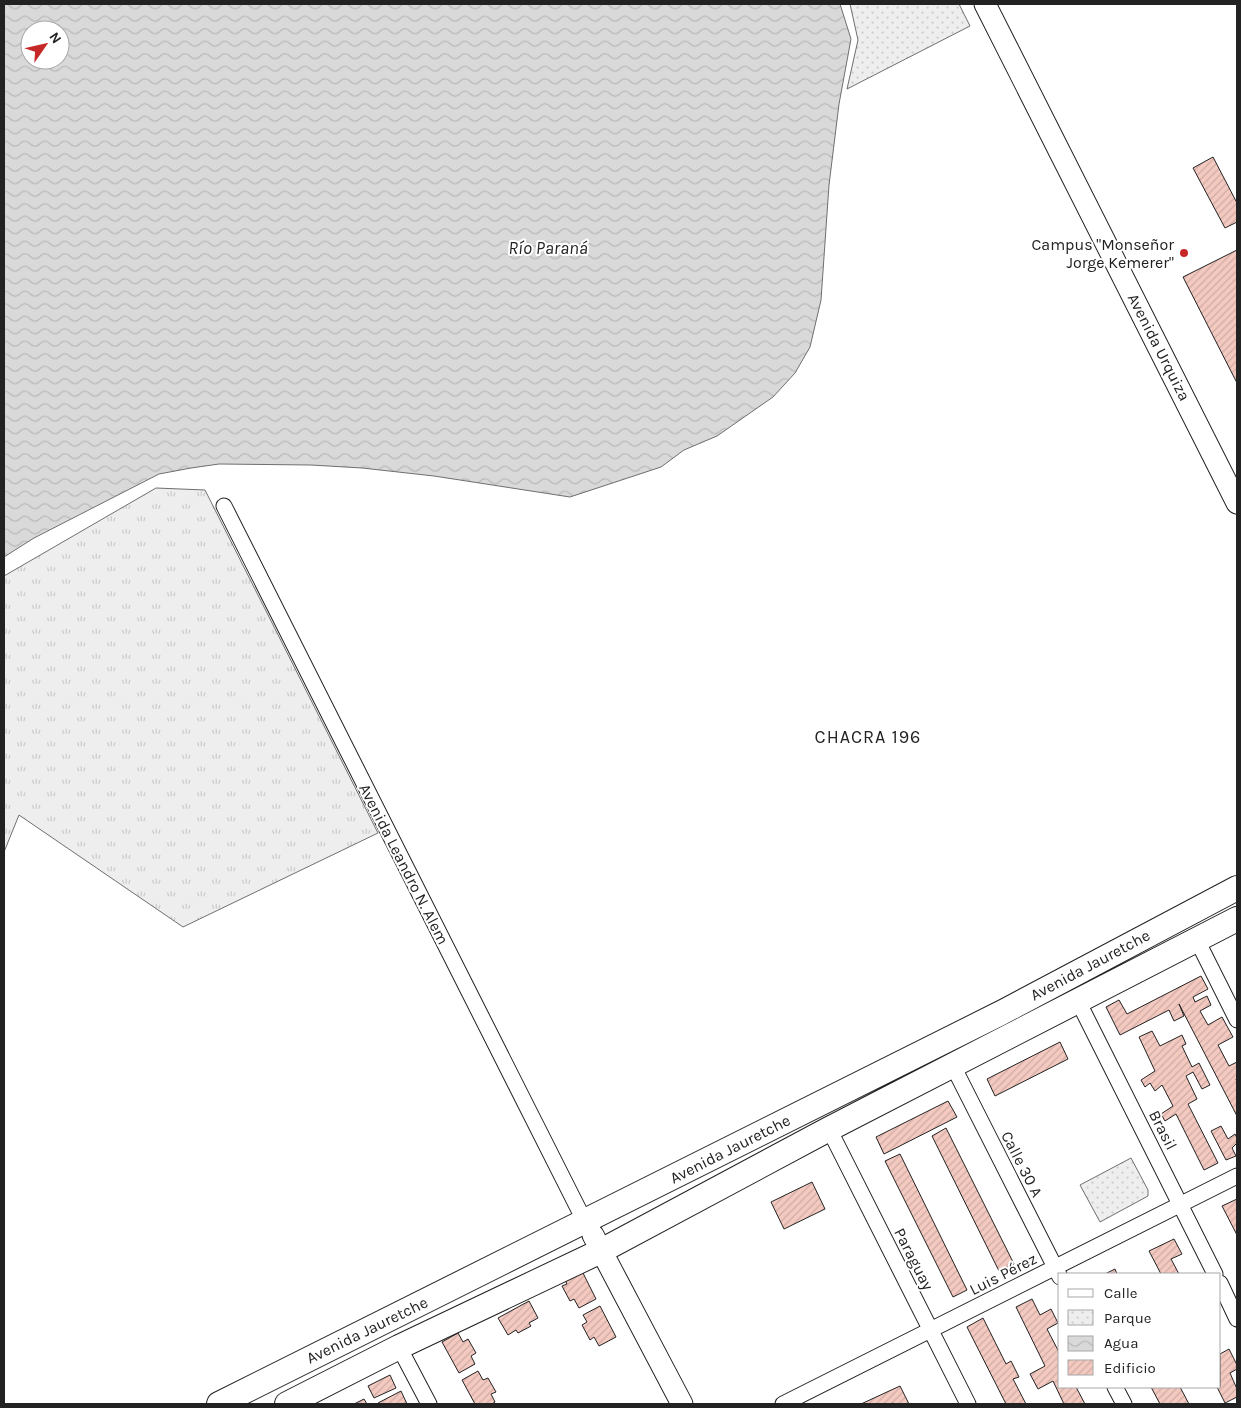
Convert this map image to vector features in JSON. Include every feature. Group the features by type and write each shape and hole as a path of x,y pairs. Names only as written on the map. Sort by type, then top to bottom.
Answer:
{"main road":[{"name":"Avenida Urquiza","path":"993,6 1237,503"},
{"name":"Avenida Jauretche","path":"286,1404 399,1347 593,1236 1001,1013 1237,888"},
{"name":"Avenida Jauretche","path":"219,1404 829,1128 1237,919"},
{"name":"Avenida Leandro N. Alem","path":"593,1236 682,1404"}],"street":[{"name":"Avenida Leandro N. Alem","path":"224,506 593,1236"},
{"path":"1197,940 1237,1020"},
{"name":"Brasil","path":"1078,1001 1215,1273"},
{"name":"Calle 30 A","path":"953,1066 1057,1273"},
{"name":"Paraguay","path":"829,1128 968,1404"},
{"name":"Luis Pérez","path":"783,1404 931,1330 1057,1273 1181,1204 1237,1176"},
{"path":"1221,1285 1237,1319"},
{"path":"399,1347 429,1404"},
{"path":"1116,1388 1124,1404"}],"green space":[{"path":"850,4 959,4 970,26 847,89 858,40"},
{"path":"156,488 205,490 378,833 183,927 19,815 4,852 4,576"},
{"path":"1131,1158 1148,1190 1148,1196 1100,1222 1080,1185"}],"water":[{"name":"Río Paraná","path":"4,4 840,4 851,39 839,104 829,185 821,300 810,347 795,373 773,397 717,436 684,450 661,467 570,497 434,476 362,468 311,465 219,464 191,468 159,474 34,538 4,557"}],"building":[{"path":"1213,157 1237,203 1237,222 1225,228 1193,168"},
{"path":"1237,250 1237,383 1183,277"},
{"path":"1201,976 1208,989 1193,997 1195,1002 1207,996 1211,1005 1200,1011 1208,1025 1222,1017 1233,1037 1218,1045 1229,1066 1237,1062 1237,1116 1179,1004 1184,1016 1174,1021 1169,1010 1120,1035 1106,1007 1119,1000 1127,1014"},
{"path":"1152,1031 1160,1046 1182,1035 1186,1044 1182,1046 1192,1067 1199,1063 1210,1085 1202,1089 1193,1072 1186,1076 1197,1099 1188,1104 1218,1163 1204,1170 1176,1114 1165,1121 1161,1114 1173,1106 1162,1085 1155,1091 1150,1083 1145,1087 1141,1080 1155,1071 1139,1037"},
{"path":"1060,1042 1068,1059 995,1096 987,1079"},
{"path":"948,1101 957,1117 884,1154 876,1137"},
{"path":"1221,1126 1228,1139 1235,1134 1237,1138 1237,1143 1232,1148 1236,1156 1226,1160 1211,1131"},
{"path":"946,1128 1014,1264 999,1271 932,1136"},
{"path":"900,1154 967,1290 953,1297 885,1161"},
{"path":"812,1182 825,1209 784,1229 771,1202"},
{"path":"1237,1199 1237,1235 1222,1206"},
{"path":"1174,1239 1182,1254 1171,1259 1178,1273 1160,1273 1149,1251"},
{"path":"580,1267 596,1299 579,1308 574,1299 570,1301 562,1286 567,1284 563,1276"},
{"path":"1115,1269 1117,1273 1107,1273"},
{"path":"1032,1299 1040,1315 1051,1309 1058,1323 1047,1329 1058,1350 1058,1388 1077,1388 1085,1404 1064,1404 1053,1381 1038,1389 1030,1374 1045,1366 1016,1307"},
{"path":"529,1301 538,1318 529,1323 531,1326 518,1333 516,1330 508,1335 498,1318"},
{"path":"600,1306 616,1337 599,1346 594,1337 590,1340 582,1325 587,1322 583,1315"},
{"path":"983,1318 1006,1364 1011,1361 1019,1377 1013,1379 1026,1404 1006,1404 967,1327"},
{"path":"458,1333 463,1342 468,1339 476,1353 471,1356 475,1364 459,1373 442,1342"},
{"path":"1229,1349 1237,1365 1237,1369 1230,1373 1237,1389 1237,1397 1225,1403 1218,1388 1221,1388 1221,1353"},
{"path":"478,1371 483,1380 488,1378 496,1392 491,1394 495,1402 492,1404 475,1404 462,1380"},
{"path":"390,1375 396,1388 374,1398 368,1386"},
{"path":"900,1386 909,1404 861,1404"},
{"path":"1152,1388 1181,1388 1189,1404 1160,1404"},
{"path":"401,1391 407,1404 378,1404 378,1403"},
{"path":"364,1399 367,1404 354,1404"}],"place":[{"name":"Campus \"Monseñor Jorge Kemerer\"","path":"1184,253"}],"district":[{"name":"CHACRA 196","path":"868,737"}]}
